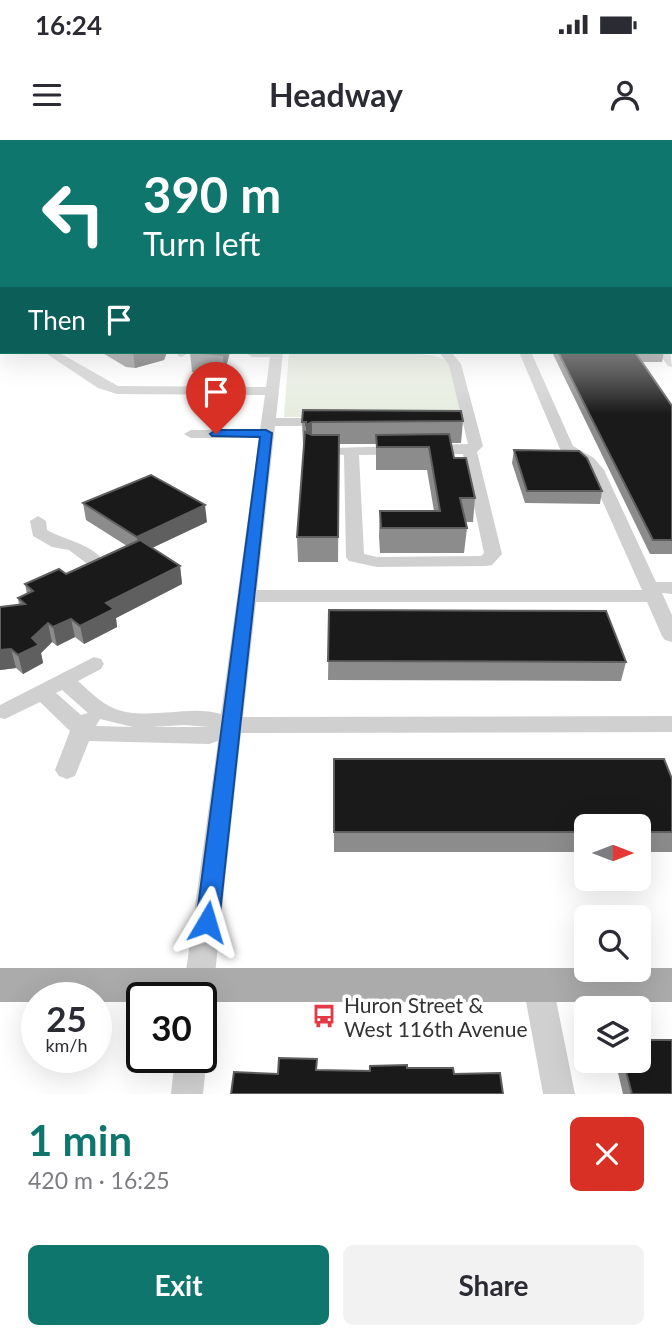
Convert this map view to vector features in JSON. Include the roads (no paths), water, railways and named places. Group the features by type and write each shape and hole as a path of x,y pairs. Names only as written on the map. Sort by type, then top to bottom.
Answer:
{"main road":[{"path":"0,985 126,989"},
{"path":"217,991 672,985"}],"street":[{"path":"53,354 117,390 271,391"},
{"path":"200,982 277,354"},
{"path":"325,451 468,450 476,446 463,422 455,363 446,354"},
{"path":"526,354 567,449 589,461 596,470 672,636"},
{"path":"267,428 349,422"},
{"path":"351,451 355,557 377,562 481,562 490,559 493,554 468,450"},
{"path":"38,521 38,532 74,546 96,562"},
{"path":"652,592 672,587"},
{"path":"5,712 94,664"},
{"path":"64,680 104,712 131,718 213,717 231,725 672,724"},
{"path":"42,692 82,729 93,734 209,736 231,725"},
{"path":"67,770 82,729 90,720 104,712"},
{"path":"538,985 559,1094"},
{"path":"187,1094 189,1073"}],"lane":[{"path":"191,434 267,428"},
{"path":"247,596 652,592"}],"place":[{"name":"Huron Street & West 116th Avenue","path":"324,1016"}]}
